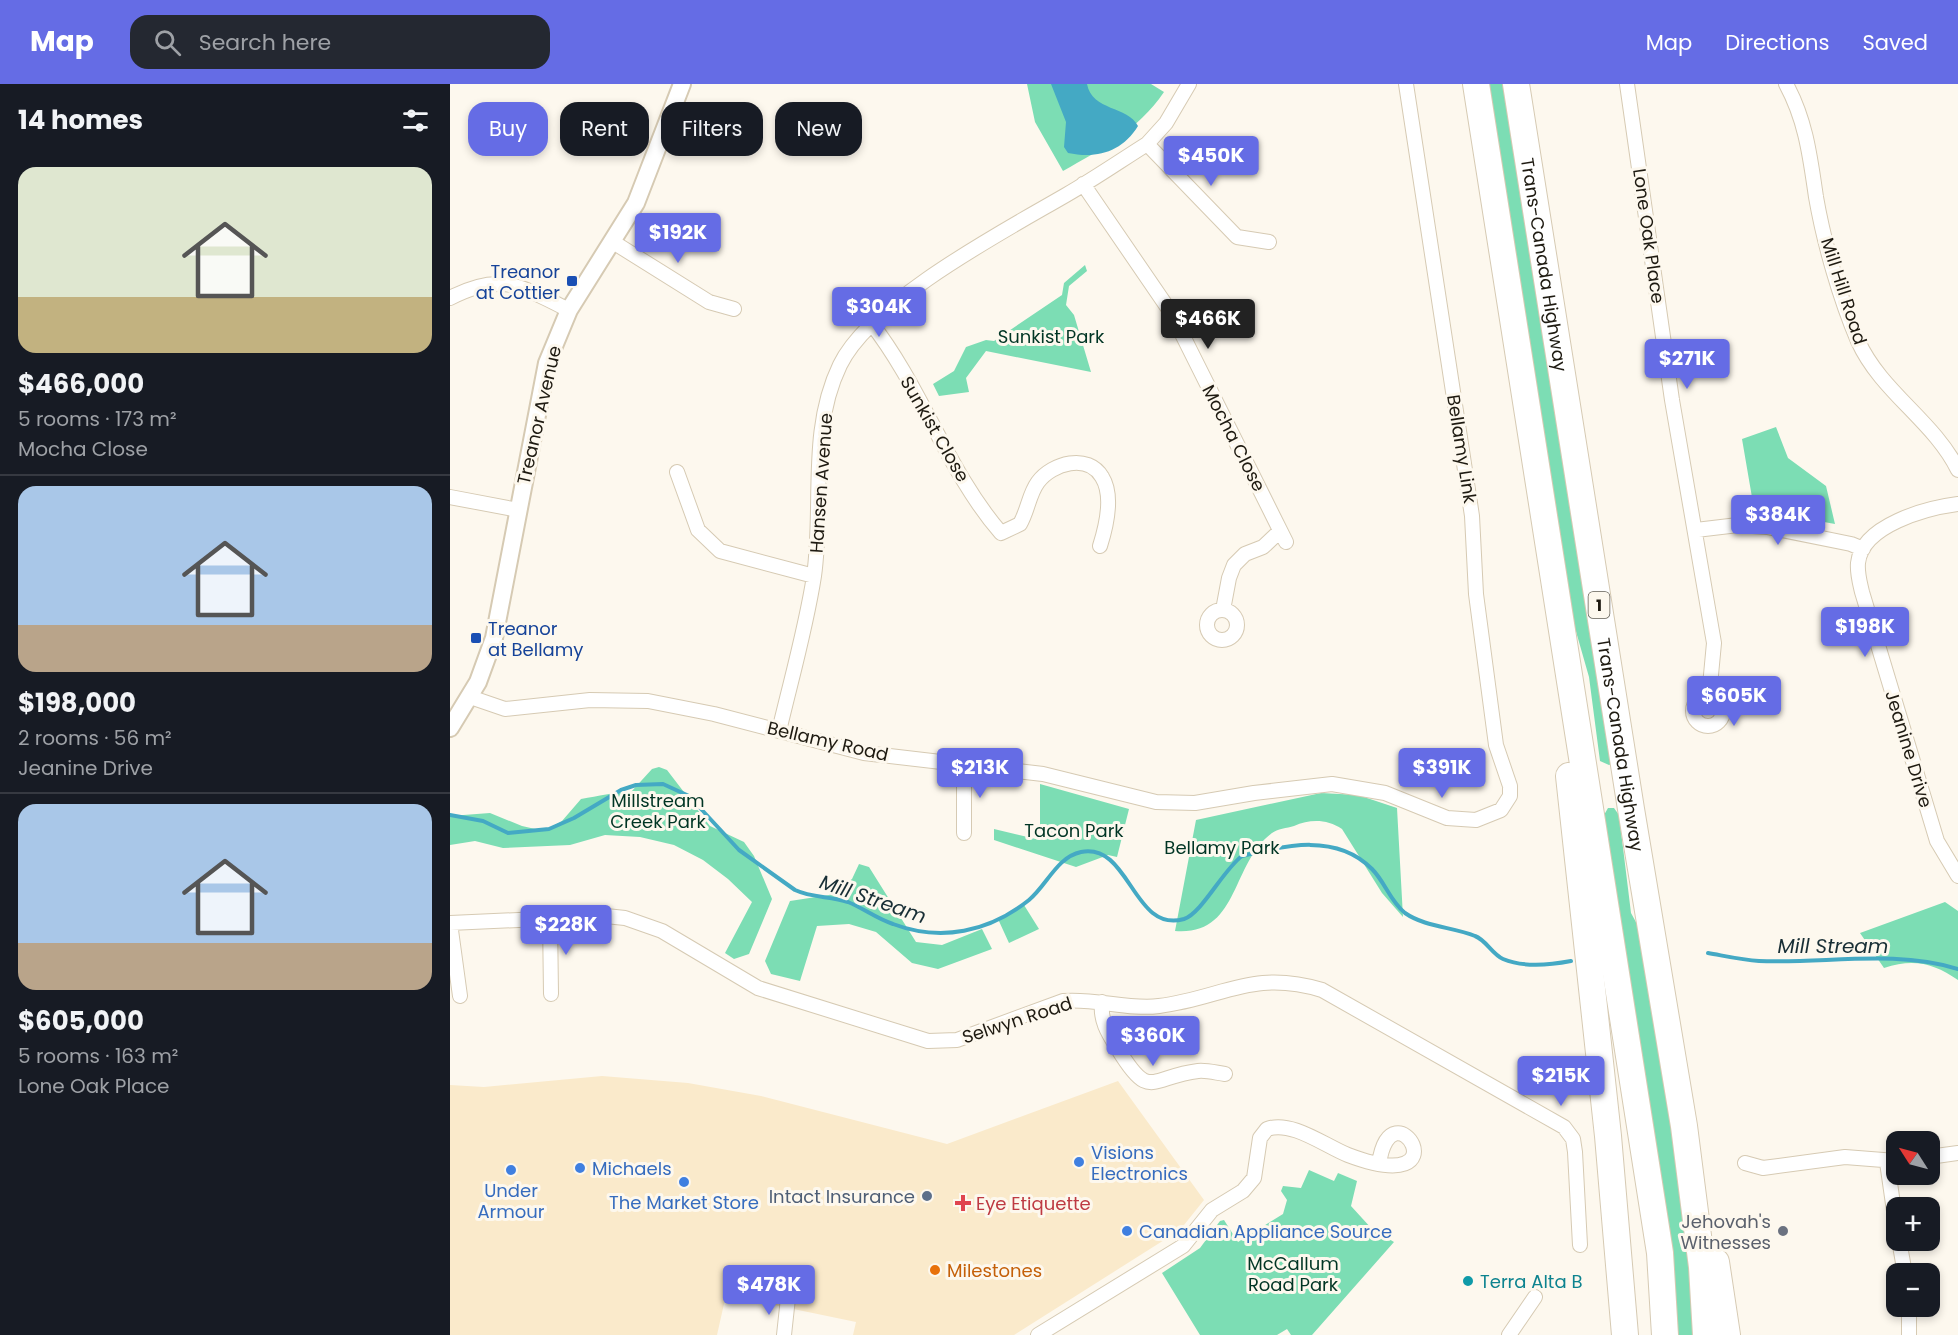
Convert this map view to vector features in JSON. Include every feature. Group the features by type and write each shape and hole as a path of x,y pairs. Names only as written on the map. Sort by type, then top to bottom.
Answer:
{"highway":[{"path":"1476,84 1660,1253 1665,1335"},
{"name":"Trans-Canada Highway","path":"1516,84 1630,809 1684,1126 1702,1268 1706,1335"},
{"path":"1541,495 1545,593 1592,984 1625,1335"},
{"path":"1684,1126 1699,1159 1727,1335"}],"street":[{"name":"Treanor Avenue","path":"450,728 470,697 494,638 547,363 569,310 636,203 682,84"},
{"name":"Hansen Avenue","path":"779,731 814,576 823,417 830,388 841,363 871,323 899,301 984,242 1147,144 1166,123 1189,84"},
{"name":"Bellamy Link","path":"1406,84 1472,516 1476,594 1496,745 1510,786 1510,796 1501,810"},
{"name":"Lone Oak Place","path":"1627,84 1672,400 1714,643 1709,696"},
{"name":"Mill Hill Road","path":"1786,84 1804,122 1821,217 1848,315 1859,342 1884,382 1940,443 1958,470"},
{"path":"1147,144 1238,237 1269,242"},
{"name":"Mocha Close","path":"1083,184 1172,314 1283,536 1245,554 1234,565 1228,578 1223,610"},
{"path":"613,242 709,302 734,309"},
{"path":"450,298 486,283 504,283 523,288 569,310"},
{"name":"Sunkist Close","path":"871,323 921,402 980,509 1001,533 1020,524 1039,481 1052,469 1071,462 1090,466 1102,477 1107,498 1107,515 1100,546"},
{"path":"677,472 698,530 720,551 814,576"},
{"path":"450,497 518,510"},
{"path":"1696,530 1738,525 1767,528 1851,544 1863,549 1885,527 1921,512 1958,504"},
{"name":"Jeanine Drive","path":"1863,549 1858,563 1862,592 1937,841 1958,876"},
{"name":"Bellamy Road","path":"470,697 505,709 590,700 648,701 864,753 1043,774 1156,802 1177,804 1332,784 1385,793 1447,818 1476,820 1501,810"},
{"path":"964,765 964,833"},
{"name":"Selwyn Road","path":"460,996 450,923 606,916 644,924 662,931 758,988 928,1041 957,1040 1063,1001 1159,1006 1246,984 1275,981 1299,983 1322,990 1564,1127 1570,1133 1574,1146 1580,1245"},
{"path":"550,919 550,994"},
{"path":"1102,1002 1103,1024 1132,1072 1139,1078 1148,1083 1199,1070 1225,1074"},
{"path":"1038,1335 1183,1246 1212,1210 1243,1191 1254,1178 1260,1138 1267,1129 1285,1127 1342,1153 1379,1164"},
{"path":"1940,1155 1958,1153"},
{"path":"1745,1163 1763,1168 1845,1157 1886,1160"},
{"path":"1509,1335 1535,1297"},
{"path":"784,1335 788,1298"},
{"path":"1909,1317 1909,1335"}],"shaded area":[{"path":"602,1076 688,1083 761,1096 947,1144 1118,1081 1204,1200 1180,1230 1014,1335 853,1335 856,1322 726,1295 717,1335 450,1335 450,1085 484,1087"}],"green space":[{"path":"1027,84 1151,84 1164,92 1131,128 1063,171 1035,122"},
{"path":"1489,84 1506,84 1612,764 1609,765 1600,761 1589,677 1575,628"},
{"name":"Sunkist Park","path":"1085,265 1087,271 1069,286 1066,305 1074,315 1091,372 986,351 966,378 969,392 939,396 933,384 954,371 966,347 986,340 994,341 1062,295 1064,283"},
{"path":"1776,427 1788,458 1826,486 1835,524 1754,509 1742,439"},
{"name":"Millstream Creek Park","path":"659,767 667,770 710,826 744,842 754,856 772,899 749,954 734,959 725,953 752,902 728,879 703,860 674,845 640,837 605,835 570,845 503,848 475,841 450,845 450,816 490,813 522,826 544,831 562,821 581,799 631,792 652,769"},
{"name":"Tacon Park","path":"1040,784 1129,809 1117,857 1108,855 1076,867 994,840 994,829 1040,840"},
{"name":"Bellamy Park","path":"1321,793 1358,795 1397,808 1403,917 1382,893 1342,829 1330,823 1312,821 1274,832 1258,846 1232,896 1212,922 1196,929 1175,931 1196,820"},
{"path":"1608,808 1614,808 1619,815 1631,913 1637,924 1663,1077 1679,1180 1694,1335 1675,1335 1664,1200 1604,815"},
{"path":"859,864 869,867 916,942 942,945 982,929 992,949 938,969 912,963 876,932 849,924 817,926 800,981 771,974 765,961 790,901 829,895 852,879"},
{"path":"1945,902 1958,911 1958,980 1932,966 1923,964 1904,963 1884,968 1860,933"},
{"path":"1024,905 1039,929 1009,943 998,919"},
{"name":"McCallum Road Park","path":"1309,1170 1334,1181 1338,1173 1357,1181 1351,1206 1372,1229 1394,1242 1312,1335 1291,1335 1287,1329 1277,1335 1200,1335 1162,1273 1200,1248 1220,1221 1224,1220 1238,1242 1283,1214 1287,1200 1281,1191 1283,1186 1301,1188"}],"water":[{"path":"1051,84 1087,84 1090,93 1096,99 1127,115 1138,126 1124,142 1108,152 1089,155 1068,153 1064,147 1066,122"}],"waterway":[{"name":"Mill Stream","path":"450,815 483,821 508,833 549,829 574,818 621,790 636,785 663,784 689,796 739,850 795,890 848,902 887,922 911,929 947,933 981,926 1014,911 1035,894 1059,865 1081,852 1097,853 1111,860 1142,902 1153,913 1167,920 1184,919 1191,915 1242,856 1276,848 1327,846 1343,850 1372,869 1395,903 1413,918 1475,936 1499,957 1511,962 1537,965 1571,961"},
{"name":"Mill Stream","path":"1708,953 1759,961 1884,958 1934,963 1958,969"}],"place":[{"name":"Treanor at Cottier","path":"572,281"},
{"name":"Treanor at Bellamy","path":"476,638"},
{"name":"Visions Electronics","path":"1079,1162"},
{"name":"Michaels","path":"580,1168"},
{"name":"Under Armour","path":"511,1170"},
{"name":"The Market Store","path":"684,1182"},
{"name":"Intact Insurance","path":"927,1196"},
{"name":"Eye Etiquette","path":"963,1203"},
{"name":"Canadian Appliance Source","path":"1127,1231"},
{"name":"Jehovah's Witnesses","path":"1783,1231"},
{"name":"Milestones","path":"935,1270"},
{"name":"Terra Alta B","path":"1468,1281"}]}
